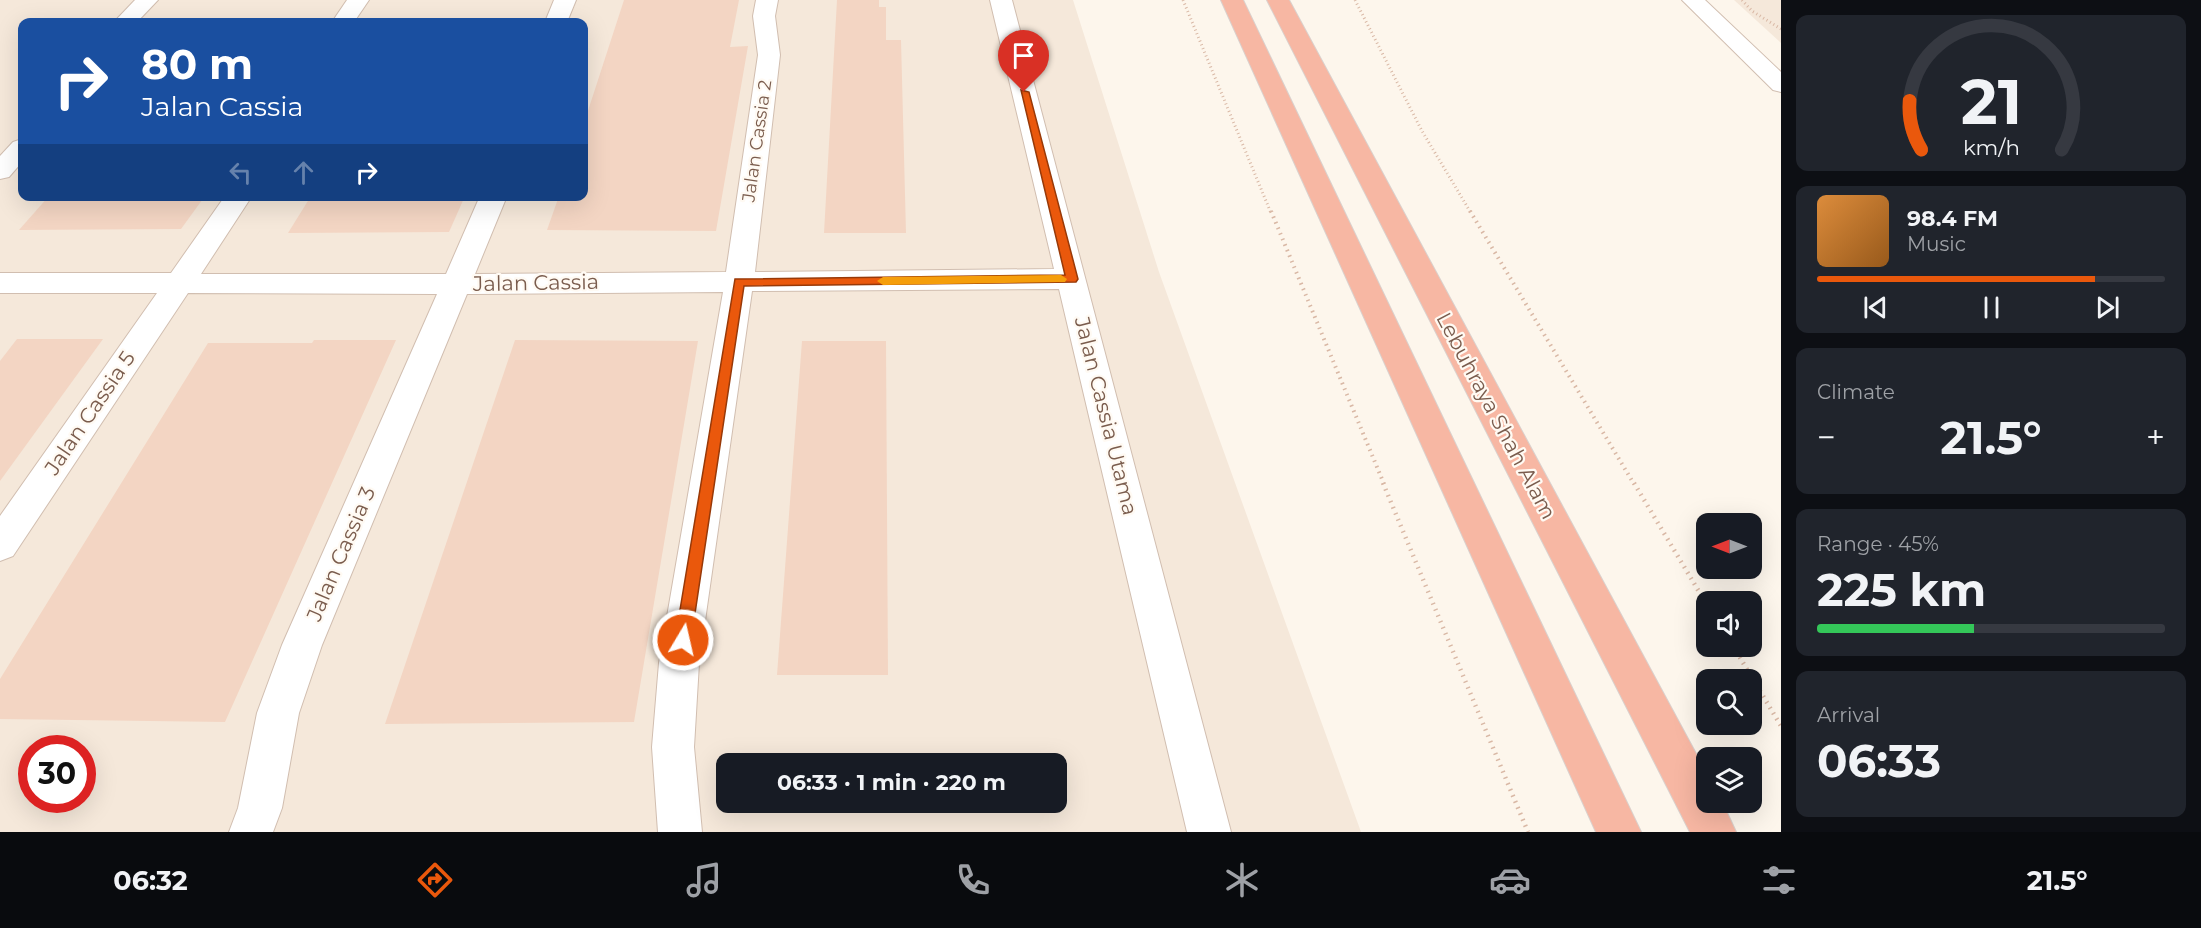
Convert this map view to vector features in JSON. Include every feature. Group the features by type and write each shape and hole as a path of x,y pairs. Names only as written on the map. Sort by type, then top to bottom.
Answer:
{"highway":[{"path":"1232,0 1619,832"},
{"name":"Lebuhraya Shah Alam","path":"1278,0 1714,832"}],"street":[{"path":"129,18 147,0"},
{"path":"346,18 358,0"},
{"path":"558,18 565,0"},
{"name":"Jalan Cassia 2","path":"680,832 673,747 679,663 739,282 769,55 764,16 767,0"},
{"name":"Jalan Cassia Utama","path":"1001,0 1209,832"},
{"path":"1692,0 1781,85"},
{"path":"0,171 18,151"},
{"name":"Jalan Cassia 5","path":"0,545 236,201"},
{"name":"Jalan Cassia 3","path":"250,832 260,808 278,713 302,645 492,201"},
{"name":"Jalan Cassia","path":"0,283 456,284 1072,279"}],"path":[{"path":"1183,0 1528,832"},
{"path":"1355,0 1422,131 1699,591"},
{"path":"1742,0 1752,11 1781,29"},
{"path":"1739,657 1781,726"}],"shaded area":[{"path":"0,0 1073,0 1159,272 1361,832 0,832"},
{"path":"1734,0 1781,0 1781,43"}],"building":[{"path":"624,0 739,0 730,47 748,46 716,231 547,230 557,201 588,201 588,111"},
{"path":"837,0 879,0 879,7 886,7 886,40 901,40 906,233 824,233"},
{"path":"45,201 201,201 181,229 19,230"},
{"path":"308,201 463,201 449,232 288,233"},
{"path":"17,339 103,339 0,481 0,361"},
{"path":"314,340 396,340 225,722 0,719 0,679 208,343 312,343"},
{"path":"515,340 698,341 634,722 385,724"},
{"path":"802,341 886,341 888,675 777,675"}],"slow traffic":[{"path":"883,281 1061,279"}],"route":[{"path":"683,640 739,282 1072,279 1024,92"}]}
